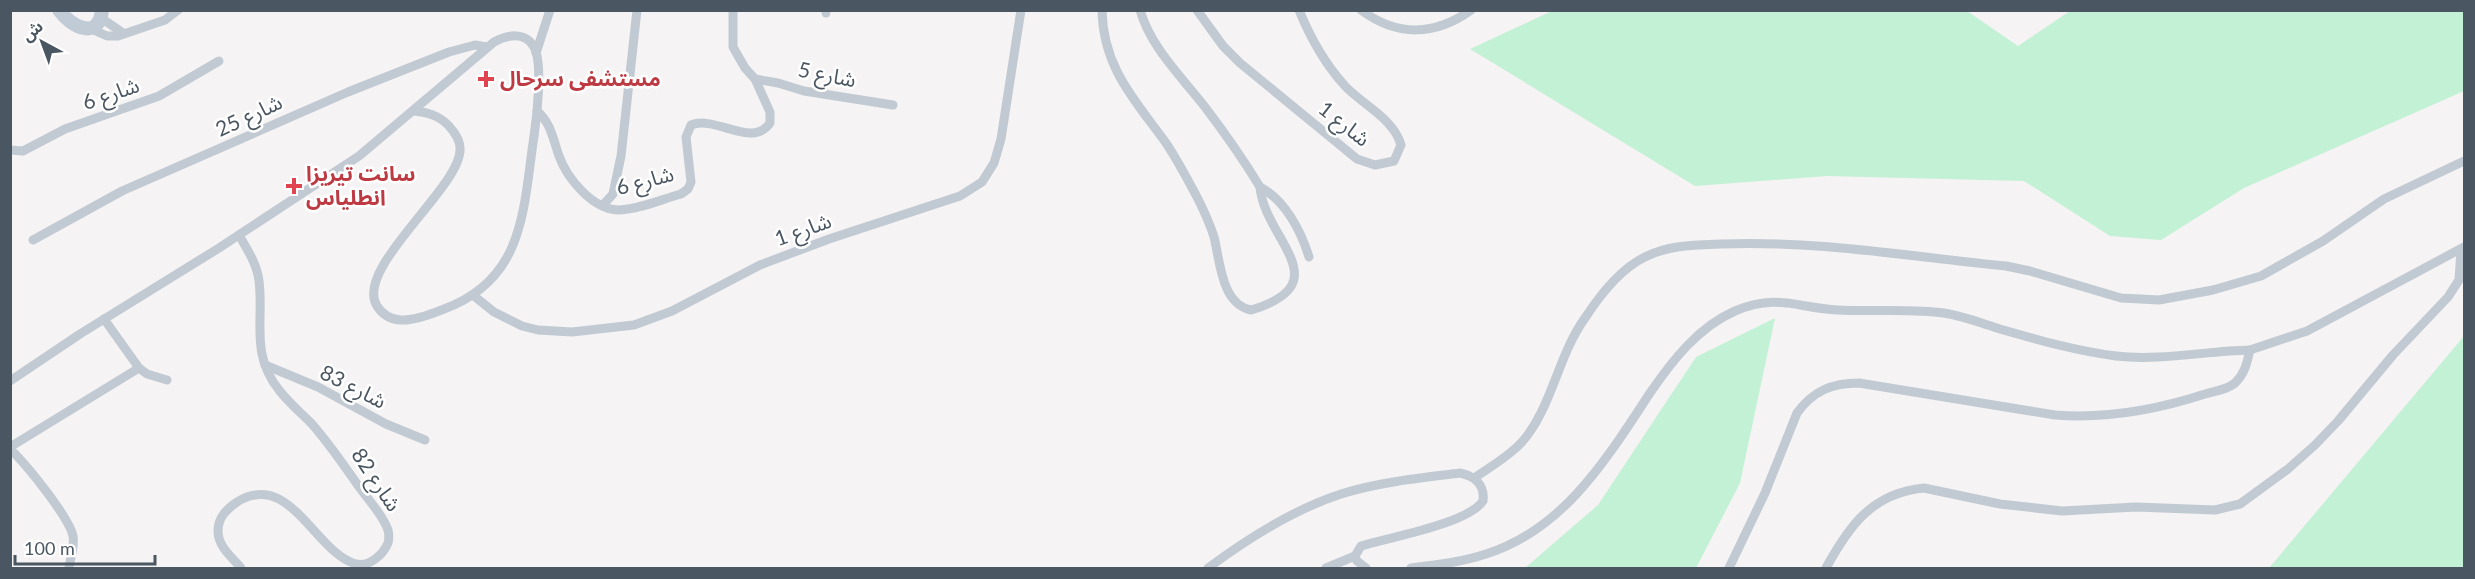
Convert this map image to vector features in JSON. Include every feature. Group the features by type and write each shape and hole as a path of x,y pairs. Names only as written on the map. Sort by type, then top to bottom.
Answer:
{"street":[{"path":"59,10 72,25 89,28 112,37 165,20 178,10"},
{"path":"414,111 427,112 442,119 456,136 460,148 452,170 380,272 373,292 380,311 389,317 405,320 440,310 474,296 495,274 508,255 522,220 537,111 536,53 550,10"},
{"path":"603,205 613,194 621,156 637,10"},
{"path":"733,10 733,46 745,68 755,79"},
{"name":"شارع 1","path":"474,296 500,316 538,330 572,332 634,325 672,311 760,265 829,239 960,196 982,182 994,163 1001,139 1021,10"},
{"path":"1102,10 1104,35 1113,66 1128,93 1168,146 1200,202 1214,238 1227,289 1242,307 1251,310 1281,296 1293,284 1296,278 1289,251 1263,207 1260,187 1205,108 1164,56 1146,26 1140,10"},
{"name":"شارع 1","path":"1197,10 1223,46 1240,63 1357,159 1375,165 1384,165 1394,161 1401,145 1398,135 1333,71 1313,41 1299,10"},
{"path":"1361,10 1388,26 1425,31 1453,22 1471,10"},
{"path":"89,28 101,14 123,33"},
{"path":"10,381 359,156 501,38 518,36 526,38 536,53"},
{"name":"شارع 25","path":"33,240 122,191 348,92 450,52 476,45 488,47"},
{"name":"شارع 6","path":"10,150 23,151 65,129 159,96 219,61"},
{"name":"شارع 6","path":"537,111 546,118 567,171 582,189 603,205 620,210 681,194 688,189 691,178 686,137 691,125 704,122 750,133 764,131 769,126 771,117 755,79"},
{"name":"شارع 5","path":"755,79 804,91 893,105"},
{"path":"1474,478 1523,441 1543,409 1566,350 1584,319 1608,288 1636,263 1664,250 1695,245 1741,243 1828,245 2006,266 2121,298 2158,300 2213,290 2261,276 2322,241 2384,199 2464,161"},
{"path":"1260,187 1270,192 1287,212 1304,240 1309,257"},
{"name":"شارع 82","path":"239,235 259,277 259,339 265,365 279,391 309,421 338,456 374,507 388,531 389,538 379,557 360,565 336,553 313,528 277,498 251,495 225,511 219,525 218,534 223,548 241,568"},
{"path":"1411,568 1445,564 1485,555 1526,536 1551,520 1616,447 1665,372 1691,342 1719,319 1763,302 1798,303 1836,310 1943,313 2087,352 2119,357 2143,358 2250,350 2307,331 2463,248"},
{"path":"1826,568 1839,545 1863,514 1888,498 1913,489 1941,491 2000,504 2062,511 2136,507 2215,510 2240,504 2288,469 2315,445 2338,421 2393,354 2448,297 2459,280 2463,248"},
{"path":"104,319 139,368 147,374 167,380"},
{"path":"1729,568 1765,493 1797,412 1817,391 1846,383 1859,383 2055,415 2106,416 2185,401 2227,387 2241,376 2250,350"},
{"name":"شارع 83","path":"265,365 318,387 386,424 425,440"},
{"path":"69,568 73,540 69,527 35,477 10,448 139,368"},
{"path":"1208,568 1288,519 1341,494 1460,473 1474,478 1482,488 1483,501 1478,508 1440,524 1361,546 1356,552 1357,561 1366,568"},
{"path":"1326,568 1356,556"}],"green space":[{"path":"1554,10 1967,11 2018,46 2070,11 2464,11 2464,91 2244,188 2161,240 2110,236 2024,181 1827,176 1695,186 1470,49"},
{"path":"1775,318 1740,483 1696,568 1525,568 1598,505 1696,357"},
{"path":"2464,336 2464,568 2269,568"}],"place":[{"name":"مستشفى سرحال","path":"486,79"},
{"name":"سانت تيريزا انطلياس","path":"294,186"}]}
